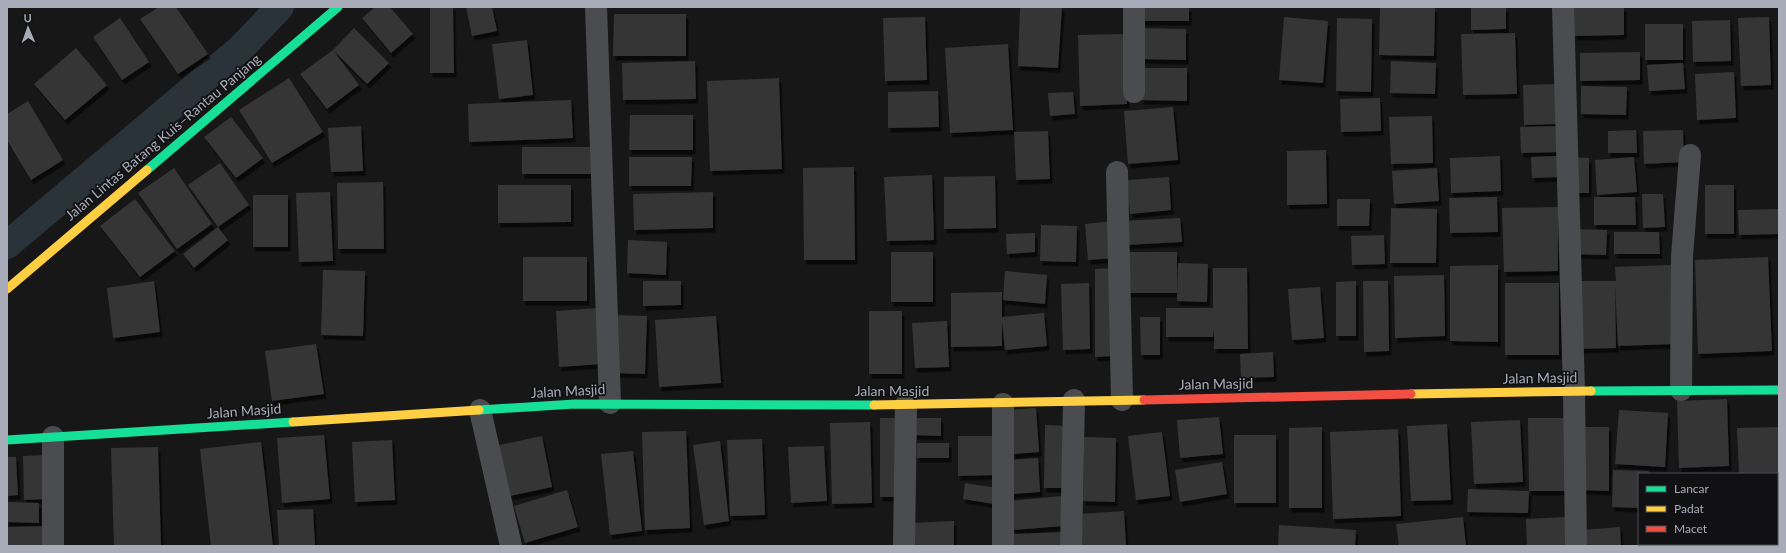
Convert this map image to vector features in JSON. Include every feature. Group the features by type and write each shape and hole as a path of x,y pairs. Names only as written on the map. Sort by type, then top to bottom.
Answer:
{"street":[{"name":"Jalan Lintas Batang Kuis–Rantau Panjang","path":"7,289 338,7"},
{"path":"596,7 610,403"},
{"path":"1134,7 1134,92"},
{"path":"1562,7 1574,391 1576,546"},
{"path":"1681,390 1682,256 1690,155"},
{"path":"1117,172 1122,400"},
{"name":"Jalan Masjid","path":"7,440 610,403 906,405 1003,404 1074,400 1574,391 1779,390"},
{"path":"1072,546 1074,400"},
{"path":"1003,404 1003,546"},
{"path":"904,546 906,405"},
{"path":"480,410 511,546"},
{"path":"53,546 54,437"}],"building":[{"path":"159,7 176,7 208,54 178,74 140,19"},
{"path":"375,7 390,7 413,34 391,53 362,18"},
{"path":"430,7 453,7 454,73 430,73"},
{"path":"466,7 492,7 497,31 472,36"},
{"path":"1020,7 1062,7 1058,68 1018,66"},
{"path":"1142,7 1189,7 1189,21 1142,21"},
{"path":"1380,7 1435,8 1434,56 1379,55"},
{"path":"1471,7 1506,7 1506,29 1471,30"},
{"path":"1574,7 1624,7 1624,35 1574,36"},
{"path":"614,14 686,14 686,56 613,56"},
{"path":"925,17 927,80 885,81 883,18"},
{"path":"1284,17 1328,21 1323,83 1279,80"},
{"path":"1769,17 1771,85 1741,86 1738,18"},
{"path":"120,18 149,62 122,80 93,37"},
{"path":"1337,18 1372,19 1371,92 1336,91"},
{"path":"1730,20 1731,61 1693,62 1692,21"},
{"path":"1645,24 1683,24 1683,60 1645,60"},
{"path":"354,28 389,63 367,84 333,50"},
{"path":"1141,28 1186,29 1186,60 1140,59"},
{"path":"1515,33 1517,94 1463,95 1461,34"},
{"path":"1125,34 1127,104 1080,106 1078,35"},
{"path":"527,40 533,95 499,99 492,44"},
{"path":"1008,44 1013,130 950,133 945,48"},
{"path":"76,48 107,85 65,120 34,84"},
{"path":"333,50 359,85 327,109 300,74"},
{"path":"1640,52 1640,80 1580,81 1580,53"},
{"path":"695,61 696,99 623,100 622,63"},
{"path":"1391,61 1436,63 1435,94 1390,93"},
{"path":"1683,63 1685,89 1649,91 1647,65"},
{"path":"1140,68 1187,68 1187,101 1141,100"},
{"path":"1734,72 1736,118 1697,120 1695,74"},
{"path":"289,78 323,132 272,163 239,110"},
{"path":"779,78 782,169 710,171 707,81"},
{"path":"1556,84 1557,124 1524,125 1523,85"},
{"path":"1581,86 1627,87 1626,115 1581,114"},
{"path":"938,91 939,127 888,128 888,92"},
{"path":"1073,92 1075,114 1050,116 1048,93"},
{"path":"1380,98 1381,131 1341,132 1340,99"},
{"path":"571,100 573,138 469,142 468,104"},
{"path":"28,101 63,160 31,180 7,140 7,114"},
{"path":"1173,107 1178,160 1128,164 1124,111"},
{"path":"630,115 693,115 693,150 629,150"},
{"path":"1432,116 1433,163 1391,164 1389,117"},
{"path":"231,117 263,158 236,178 204,137"},
{"path":"361,126 363,171 331,172 328,128"},
{"path":"1561,126 1562,152 1521,153 1520,127"},
{"path":"1636,130 1637,153 1608,153 1608,131"},
{"path":"1683,130 1684,162 1644,164 1643,131"},
{"path":"1048,131 1050,179 1016,180 1014,132"},
{"path":"522,147 591,147 591,174 522,174"},
{"path":"1326,150 1327,204 1287,205 1287,151"},
{"path":"1500,156 1501,191 1451,193 1450,158"},
{"path":"1558,156 1558,177 1532,178 1531,157"},
{"path":"629,157 692,157 691,186 629,186"},
{"path":"1570,157 1589,158 1589,193 1570,193"},
{"path":"1634,157 1637,192 1597,195 1595,160"},
{"path":"220,163 249,205 218,227 188,185"},
{"path":"854,167 855,260 804,260 803,168"},
{"path":"174,168 212,224 177,249 138,193"},
{"path":"1437,168 1439,201 1394,204 1392,171"},
{"path":"932,175 934,240 887,241 884,177"},
{"path":"995,176 996,228 944,229 944,177"},
{"path":"1169,177 1171,210 1130,214 1127,180"},
{"path":"383,182 384,249 338,249 337,183"},
{"path":"498,185 571,185 571,222 498,223"},
{"path":"1705,185 1734,185 1734,234 1705,234"},
{"path":"330,192 333,261 299,262 296,193"},
{"path":"713,192 713,228 634,230 633,194"},
{"path":"1642,194 1663,194 1665,227 1643,228"},
{"path":"253,195 288,195 288,247 253,247"},
{"path":"1497,197 1498,232 1450,233 1449,198"},
{"path":"1594,197 1635,197 1636,225 1594,225"},
{"path":"135,199 175,251 140,277 100,226"},
{"path":"1337,199 1370,199 1369,226 1337,226"},
{"path":"1558,207 1558,271 1504,272 1502,208"},
{"path":"1391,208 1437,209 1436,263 1390,263"},
{"path":"1779,209 1779,234 1739,235 1738,210"},
{"path":"1180,218 1182,242 1124,245 1122,221"},
{"path":"1114,221 1117,258 1088,260 1085,224"},
{"path":"1041,225 1077,226 1076,262 1040,261"},
{"path":"218,227 228,240 194,268 183,254"},
{"path":"1573,229 1607,230 1606,255 1573,254"},
{"path":"1614,232 1659,232 1660,254 1614,254"},
{"path":"1035,233 1035,252 1007,254 1006,234"},
{"path":"1384,235 1385,264 1352,265 1351,236"},
{"path":"628,240 667,242 666,275 627,273"},
{"path":"891,252 933,252 933,302 891,302"},
{"path":"1124,252 1177,252 1177,293 1124,293"},
{"path":"523,257 587,257 587,301 523,301"},
{"path":"1768,257 1772,351 1698,354 1695,260"},
{"path":"1178,263 1208,264 1207,302 1177,301"},
{"path":"1498,265 1498,342 1450,341 1450,266"},
{"path":"1671,265 1674,344 1618,346 1615,284 1616,348 1575,349 1574,281 1616,281 1615,267"},
{"path":"1115,268 1116,356 1095,357 1095,269"},
{"path":"1213,268 1247,268 1248,349 1214,349 1214,329 1213,337 1166,337 1166,308 1213,308"},
{"path":"323,270 365,271 363,336 321,335"},
{"path":"1005,271 1047,275 1045,304 1003,300"},
{"path":"1444,275 1445,336 1395,338 1394,276"},
{"path":"154,281 160,332 113,338 107,288"},
{"path":"643,281 681,281 681,305 643,306"},
{"path":"1356,281 1356,336 1336,336 1336,282"},
{"path":"1363,281 1388,281 1389,351 1364,352"},
{"path":"1089,283 1090,349 1063,350 1061,284"},
{"path":"1505,283 1559,283 1559,355 1505,355"},
{"path":"1320,287 1324,338 1292,340 1288,289"},
{"path":"1002,292 1002,317 1044,313 1047,346 1005,350 1002,321 1002,346 951,347 951,293"},
{"path":"597,308 601,364 559,367 556,311"},
{"path":"869,311 902,311 902,374 869,374"},
{"path":"615,315 647,316 645,374 613,373"},
{"path":"716,316 721,383 659,387 655,320"},
{"path":"1140,317 1160,317 1160,355 1141,355"},
{"path":"947,321 949,367 915,368 912,323"},
{"path":"316,344 324,394 272,401 265,351"},
{"path":"1273,352 1274,377 1241,378 1240,354"},
{"path":"1727,399 1729,466 1679,468 1677,401"},
{"path":"1036,408 1039,452 1013,454 1009,410"},
{"path":"1619,410 1668,413 1665,467 1615,464"},
{"path":"1219,417 1223,454 1180,458 1177,420"},
{"path":"880,418 899,418 899,497 880,497"},
{"path":"914,418 941,418 941,436 914,435"},
{"path":"1528,418 1568,418 1568,491 1529,491"},
{"path":"1520,420 1523,482 1474,484 1471,422"},
{"path":"870,422 872,503 832,504 830,423"},
{"path":"1447,424 1451,500 1411,501 1407,426"},
{"path":"1045,425 1070,426 1069,488 1044,488"},
{"path":"1322,427 1322,508 1289,508 1289,428"},
{"path":"1580,427 1609,427 1609,491 1580,490"},
{"path":"1779,427 1779,474 1739,473 1737,428"},
{"path":"1398,429 1401,516 1333,519 1330,432"},
{"path":"686,431 690,528 645,530 642,432"},
{"path":"1162,432 1170,496 1136,500 1128,436"},
{"path":"324,435 330,499 282,503 277,438"},
{"path":"1234,435 1276,435 1276,503 1234,503"},
{"path":"542,436 552,487 510,496 499,445"},
{"path":"958,436 998,436 998,475 958,476"},
{"path":"1084,437 1116,438 1115,502 1083,501"},
{"path":"762,439 765,515 730,516 727,440"},
{"path":"392,440 395,500 355,502 352,442"},
{"path":"720,441 729,521 704,525 693,445"},
{"path":"261,442 273,546 211,546 200,449"},
{"path":"917,443 949,443 949,458 917,458"},
{"path":"824,446 827,501 791,503 788,447"},
{"path":"158,447 161,546 114,546 111,448"},
{"path":"633,451 642,531 610,535 601,454"},
{"path":"45,455 46,499 24,500 23,456"},
{"path":"7,457 16,457 18,495 7,496"},
{"path":"1038,458 1040,492 1011,494 1009,460"},
{"path":"1222,462 1227,494 1180,502 1175,470"},
{"path":"1613,470 1649,471 1649,473 1638,473 1638,508 1612,507"},
{"path":"965,483 997,488 994,504 963,499"},
{"path":"1468,489 1529,491 1528,513 1467,512"},
{"path":"567,490 578,527 525,543 514,506"},
{"path":"1061,496 1063,526 1013,530 1010,501"},
{"path":"7,502 39,503 39,523 7,522"},
{"path":"313,509 315,546 279,546 277,510"},
{"path":"1124,511 1126,546 1082,546 1080,514"},
{"path":"1463,517 1466,546 1399,546 1396,524"},
{"path":"1565,517 1566,546 1527,546 1526,519"},
{"path":"954,521 954,546 911,546 910,523"},
{"path":"1279,525 1356,530 1355,546 1278,546"},
{"path":"46,526 47,546 7,546 7,527"},
{"path":"1620,527 1621,546 1584,546 1583,530"},
{"path":"1064,532 1064,546 1014,546 1014,534"}],"waterway":[{"path":"7,245 241,48 280,7"}],"traffic: fast":[{"path":"147,170 338,7"},
{"path":"1591,391 1779,390"},
{"path":"479,410 575,404 874,405"},
{"path":"7,440 293,422"}],"traffic: slow":[{"path":"7,289 147,170"},
{"path":"1411,394 1591,391"},
{"path":"874,405 1144,400"},
{"path":"293,422 479,410"}],"traffic: jam":[{"path":"1144,400 1411,394"}]}
